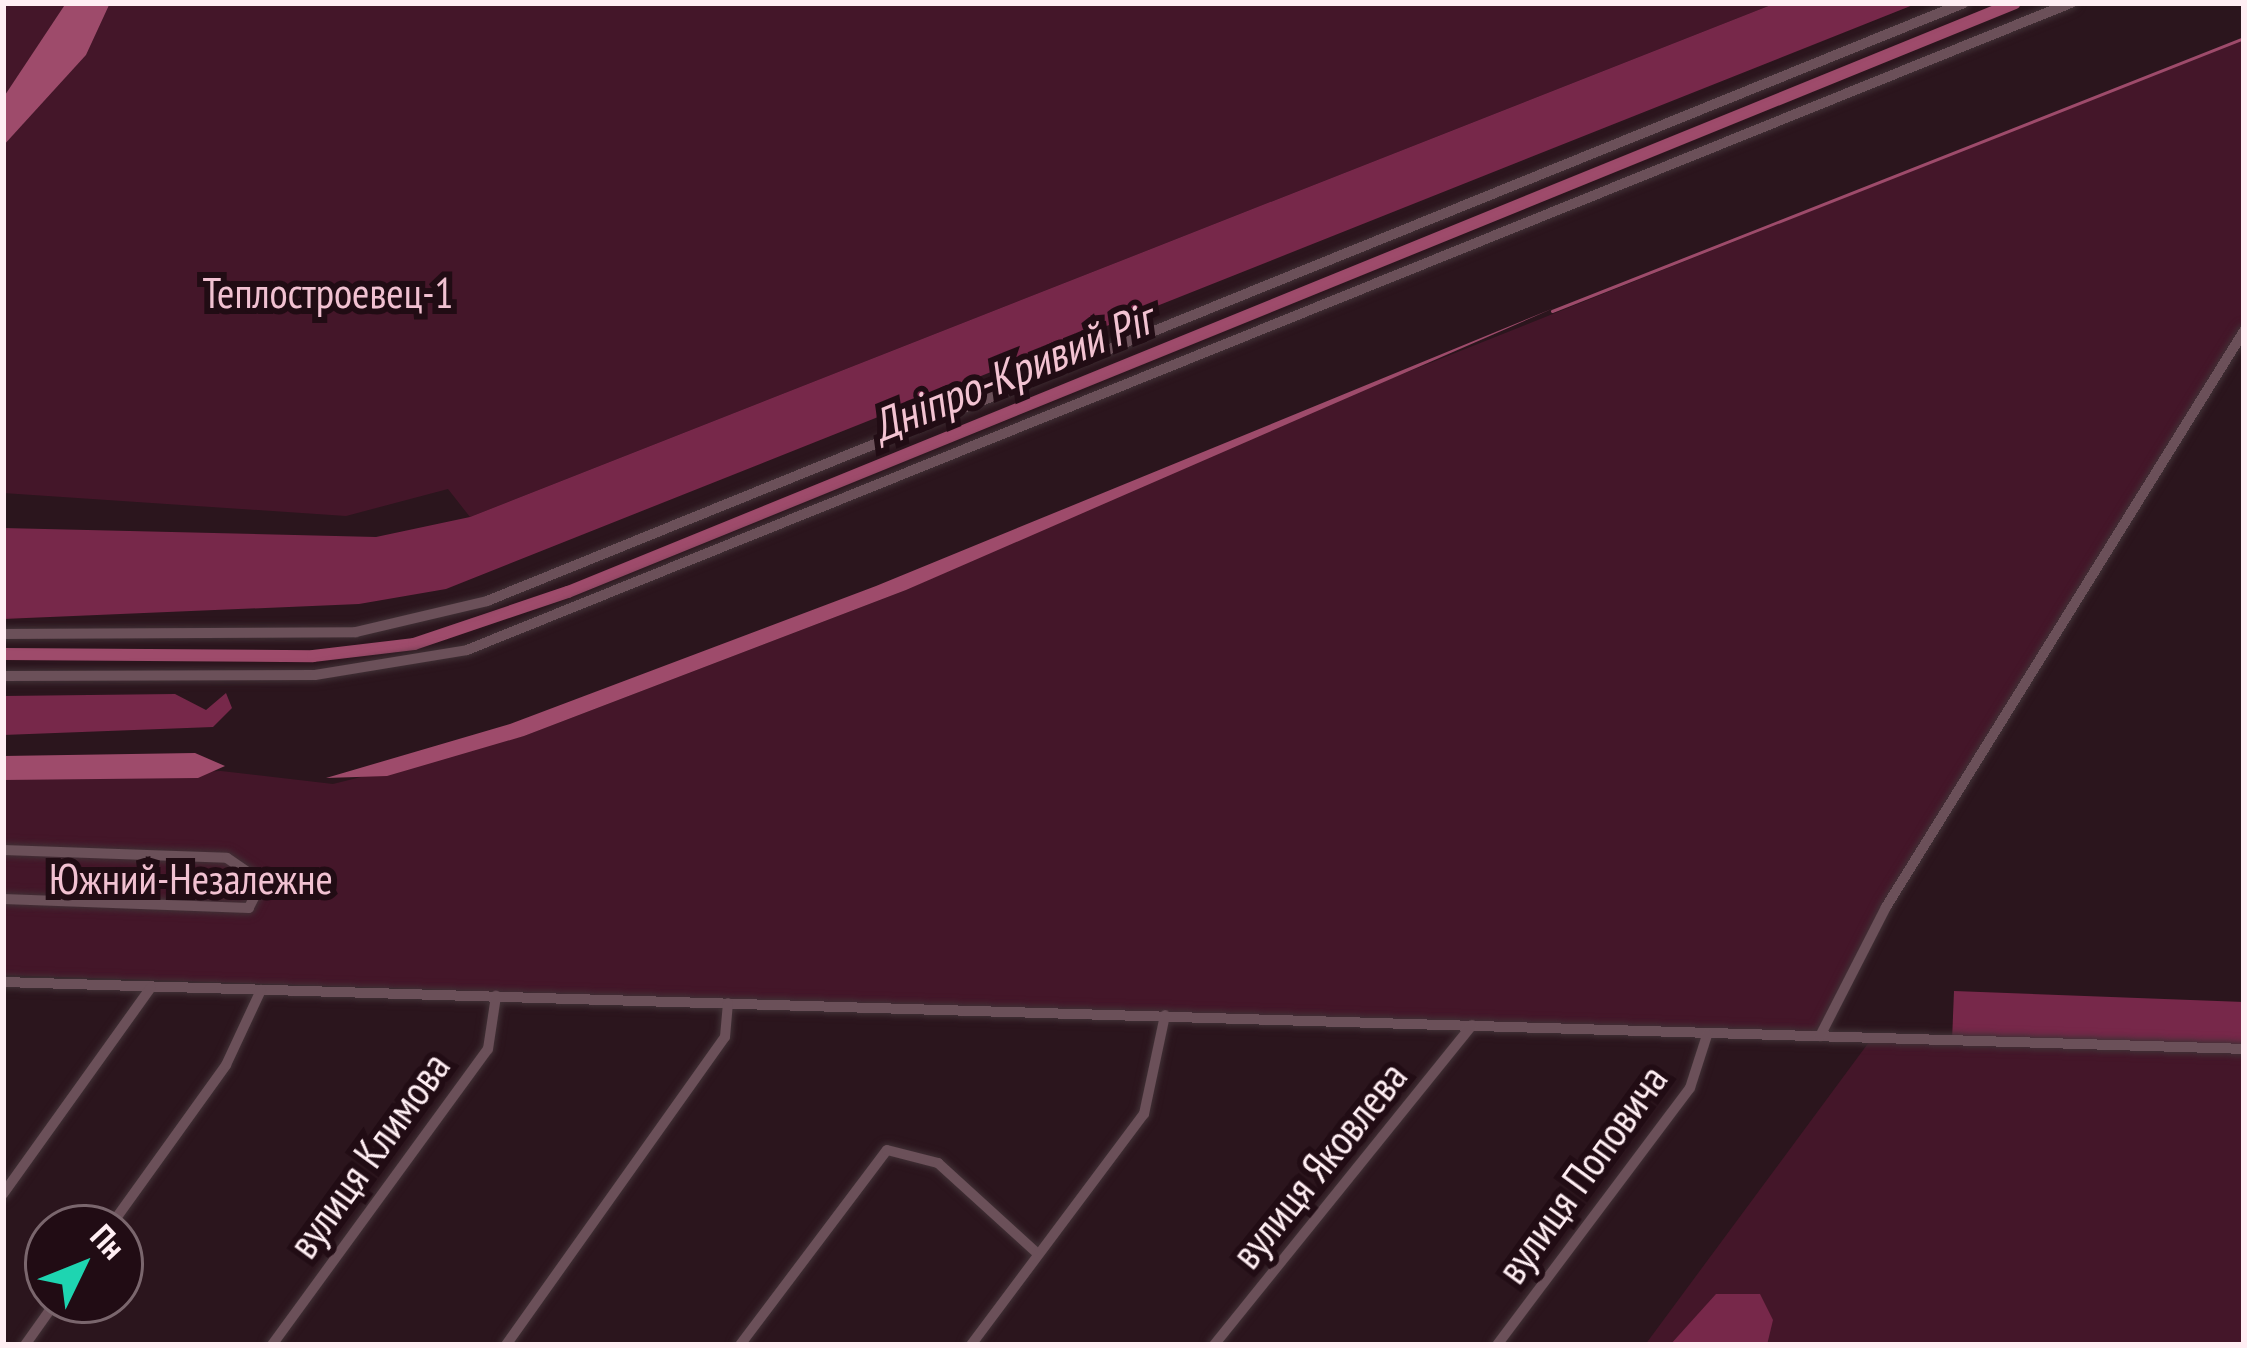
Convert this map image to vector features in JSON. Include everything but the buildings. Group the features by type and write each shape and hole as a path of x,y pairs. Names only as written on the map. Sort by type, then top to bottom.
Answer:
{"street":[{"path":"3,634 356,632 487,601 1964,3"},
{"path":"3,676 315,675 467,650 2071,3"},
{"path":"1820,1036 1886,907 2244,331"},
{"path":"3,850 227,858 262,882 249,908 3,899"},
{"path":"3,982 2244,1049"},
{"path":"3,1194 146,1010 151,987"},
{"path":"126,1204 226,1065 261,990"},
{"name":"вулиця Климова","path":"272,1345 488,1049 496,996"},
{"path":"506,1345 725,1037 728,1003"},
{"path":"971,1345 1144,1114 1165,1016"},
{"name":"вулиця Яковлева","path":"1214,1345 1472,1025"},
{"name":"вулиця Поповича","path":"1497,1345 1690,1088 1707,1035"},
{"path":"740,1345 898,1147 938,1163 1038,1254"}],"green space":[{"path":"3,3 66,3 3,98"},
{"name":"Теплостроевец-1","path":"110,3 1776,3 470,517 448,489 346,516 3,493 3,146 86,55"},
{"name":"Южний-Незалежне","path":"2244,38 2244,331 1886,907 1820,1036 3,975 3,780 221,771 333,784 524,736 906,590 1222,446"},
{"path":"1872,1038 2244,1049 2244,1345 1645,1345"}],"shaded area":[{"path":"66,3 110,3 86,55 3,146 3,98"},
{"path":"1776,3 1918,3 446,589 359,604 3,619 3,528 376,537 470,517"},
{"path":"1554,308 906,590 524,736 387,776 326,778 510,724 876,586"},
{"path":"226,693 232,708 213,727 3,735 3,696 175,694 206,710"},
{"path":"195,753 225,766 198,778 3,780 3,756"},
{"path":"1954,991 2244,1002 2244,1049 1952,1041"},
{"path":"1716,1294 1760,1294 1773,1320 1767,1345 1670,1345"}],"waterway":[{"name":"Дніпро-Кривий Ріг","path":"3,654 313,656 414,644 568,592 2015,3"},
{"path":"1552,311 2244,38"}]}
